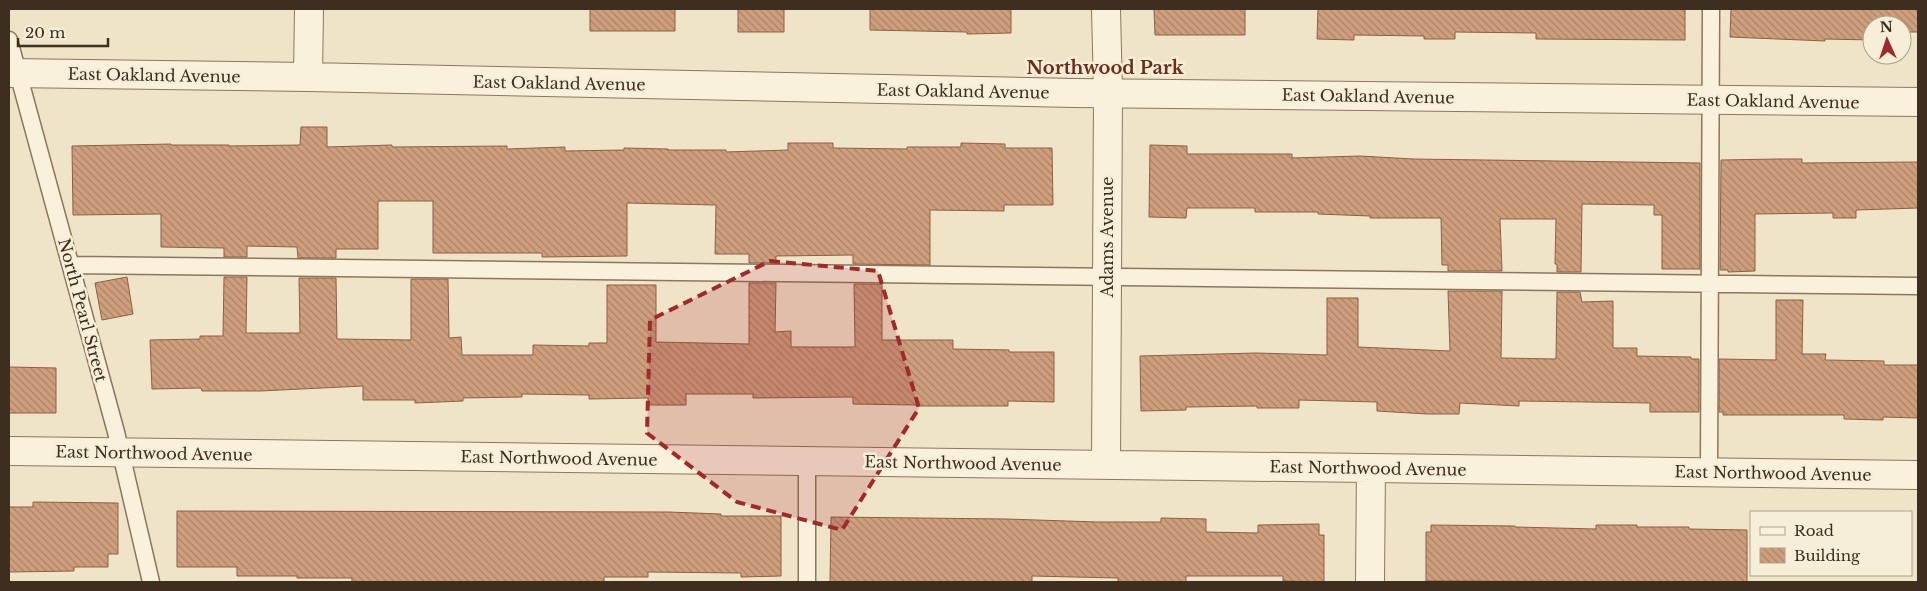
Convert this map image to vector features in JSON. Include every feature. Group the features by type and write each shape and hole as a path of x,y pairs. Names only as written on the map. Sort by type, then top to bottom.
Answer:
{"street":[{"path":"308,77 310,9"},
{"name":"Adams Avenue","path":"1106,9 1108,93 1106,465"},
{"name":"East Oakland Avenue","path":"13,73 1108,93 1918,102"},
{"name":"East Northwood Avenue","path":"9,451 1918,475"},
{"path":"1370,582 1371,468"}],"lane":[{"path":"1709,472 1711,9"},
{"name":"North Pearl Street","path":"9,40 13,73 71,265 121,452 151,582"},
{"path":"71,265 1918,286"},
{"path":"807,461 807,582"}],"highlighted area":[{"path":"770,261 878,271 919,408 842,530 737,502 647,433 650,320"}],"building":[{"path":"590,9 675,9 675,31 590,31"},
{"path":"738,9 784,9 784,32 738,32"},
{"path":"870,9 1011,9 1011,33 967,34 967,32 870,30"},
{"path":"1154,9 1245,9 1245,35 1155,35"},
{"path":"1318,9 1685,9 1685,40 1536,39 1536,33 1455,32 1455,39 1424,39 1424,36 1354,35 1354,40 1317,39"},
{"path":"1731,9 1918,9 1918,32 1912,32 1912,15 1862,15 1862,40 1825,39 1825,41 1730,37"},
{"path":"301,127 327,127 327,147 392,145 392,147 507,146 507,149 565,147 565,151 624,150 624,148 726,150 726,152 788,150 788,143 833,143 833,148 907,149 907,147 961,147 961,143 1005,144 1005,148 1052,148 1053,205 1004,205 1004,211 930,210 930,265 853,264 853,255 776,256 776,263 749,263 749,254 715,254 716,205 627,203 627,256 542,257 542,253 433,253 433,201 378,201 378,249 336,249 336,258 298,258 297,247 247,246 247,257 224,257 224,248 161,247 161,214 73,215 72,146 171,144 229,146 300,145"},
{"path":"1150,145 1187,146 1187,154 1292,154 1292,158 1360,156 1413,159 1700,163 1700,269 1662,269 1662,215 1654,215 1654,205 1582,204 1581,272 1557,272 1557,264 1555,264 1556,219 1500,219 1502,271 1448,271 1448,265 1442,265 1441,218 1370,218 1370,216 1318,214 1318,212 1255,212 1255,208 1187,208 1186,218 1149,217"},
{"path":"1802,159 1802,163 1918,162 1918,208 1856,210 1856,218 1833,218 1833,213 1755,214 1755,271 1728,272 1728,270 1720,270 1721,160"},
{"path":"127,277 133,314 102,320 95,283"},
{"path":"224,277 247,277 246,333 300,333 299,278 336,278 337,339 411,340 411,279 448,279 449,338 461,337 462,355 533,355 533,345 589,346 589,343 607,343 607,285 656,285 656,342 749,344 749,283 776,283 775,332 791,331 791,347 855,347 854,284 882,284 882,340 953,340 953,349 1054,352 1054,402 1008,401 1008,406 916,406 853,404 853,397 753,398 753,394 686,394 686,405 648,405 648,398 589,399 589,395 522,394 522,397 463,398 463,401 415,403 415,400 363,400 363,386 260,391 202,391 201,388 152,389 150,340 200,339 200,336 223,336"},
{"path":"1448,291 1502,291 1501,358 1556,359 1557,292 1580,292 1582,302 1613,301 1613,348 1637,348 1637,356 1691,357 1691,359 1699,359 1699,412 1650,412 1650,403 1519,401 1519,406 1460,403 1459,414 1427,414 1377,411 1377,402 1299,400 1299,408 1257,408 1257,406 1186,407 1186,410 1141,411 1140,356 1256,353 1327,355 1327,298 1358,298 1358,347 1450,351"},
{"path":"1776,300 1803,300 1802,354 1826,354 1825,360 1884,361 1884,365 1918,365 1918,418 1883,417 1883,420 1844,419 1844,415 1723,415 1723,412 1719,412 1719,359 1776,360"},
{"path":"9,367 56,368 56,413 9,413"},
{"path":"33,502 118,503 118,554 108,554 108,567 74,567 74,571 9,572 9,507 33,507"},
{"path":"177,511 669,512 721,514 721,516 781,516 781,576 741,577 741,573 648,572 648,577 604,577 604,582 352,582 352,578 237,576 237,567 177,567"},
{"path":"831,517 1097,522 1161,522 1161,518 1206,519 1206,532 1258,533 1258,525 1319,524 1319,535 1324,535 1324,582 1283,581 1283,576 1186,576 1186,582 1118,582 1118,578 1032,576 1032,582 830,582"},
{"path":"1431,525 1596,529 1596,525 1637,525 1637,527 1747,530 1747,582 1426,581 1426,532 1431,532"}],"district":[{"name":"Northwood Park","path":"1105,68"}]}
